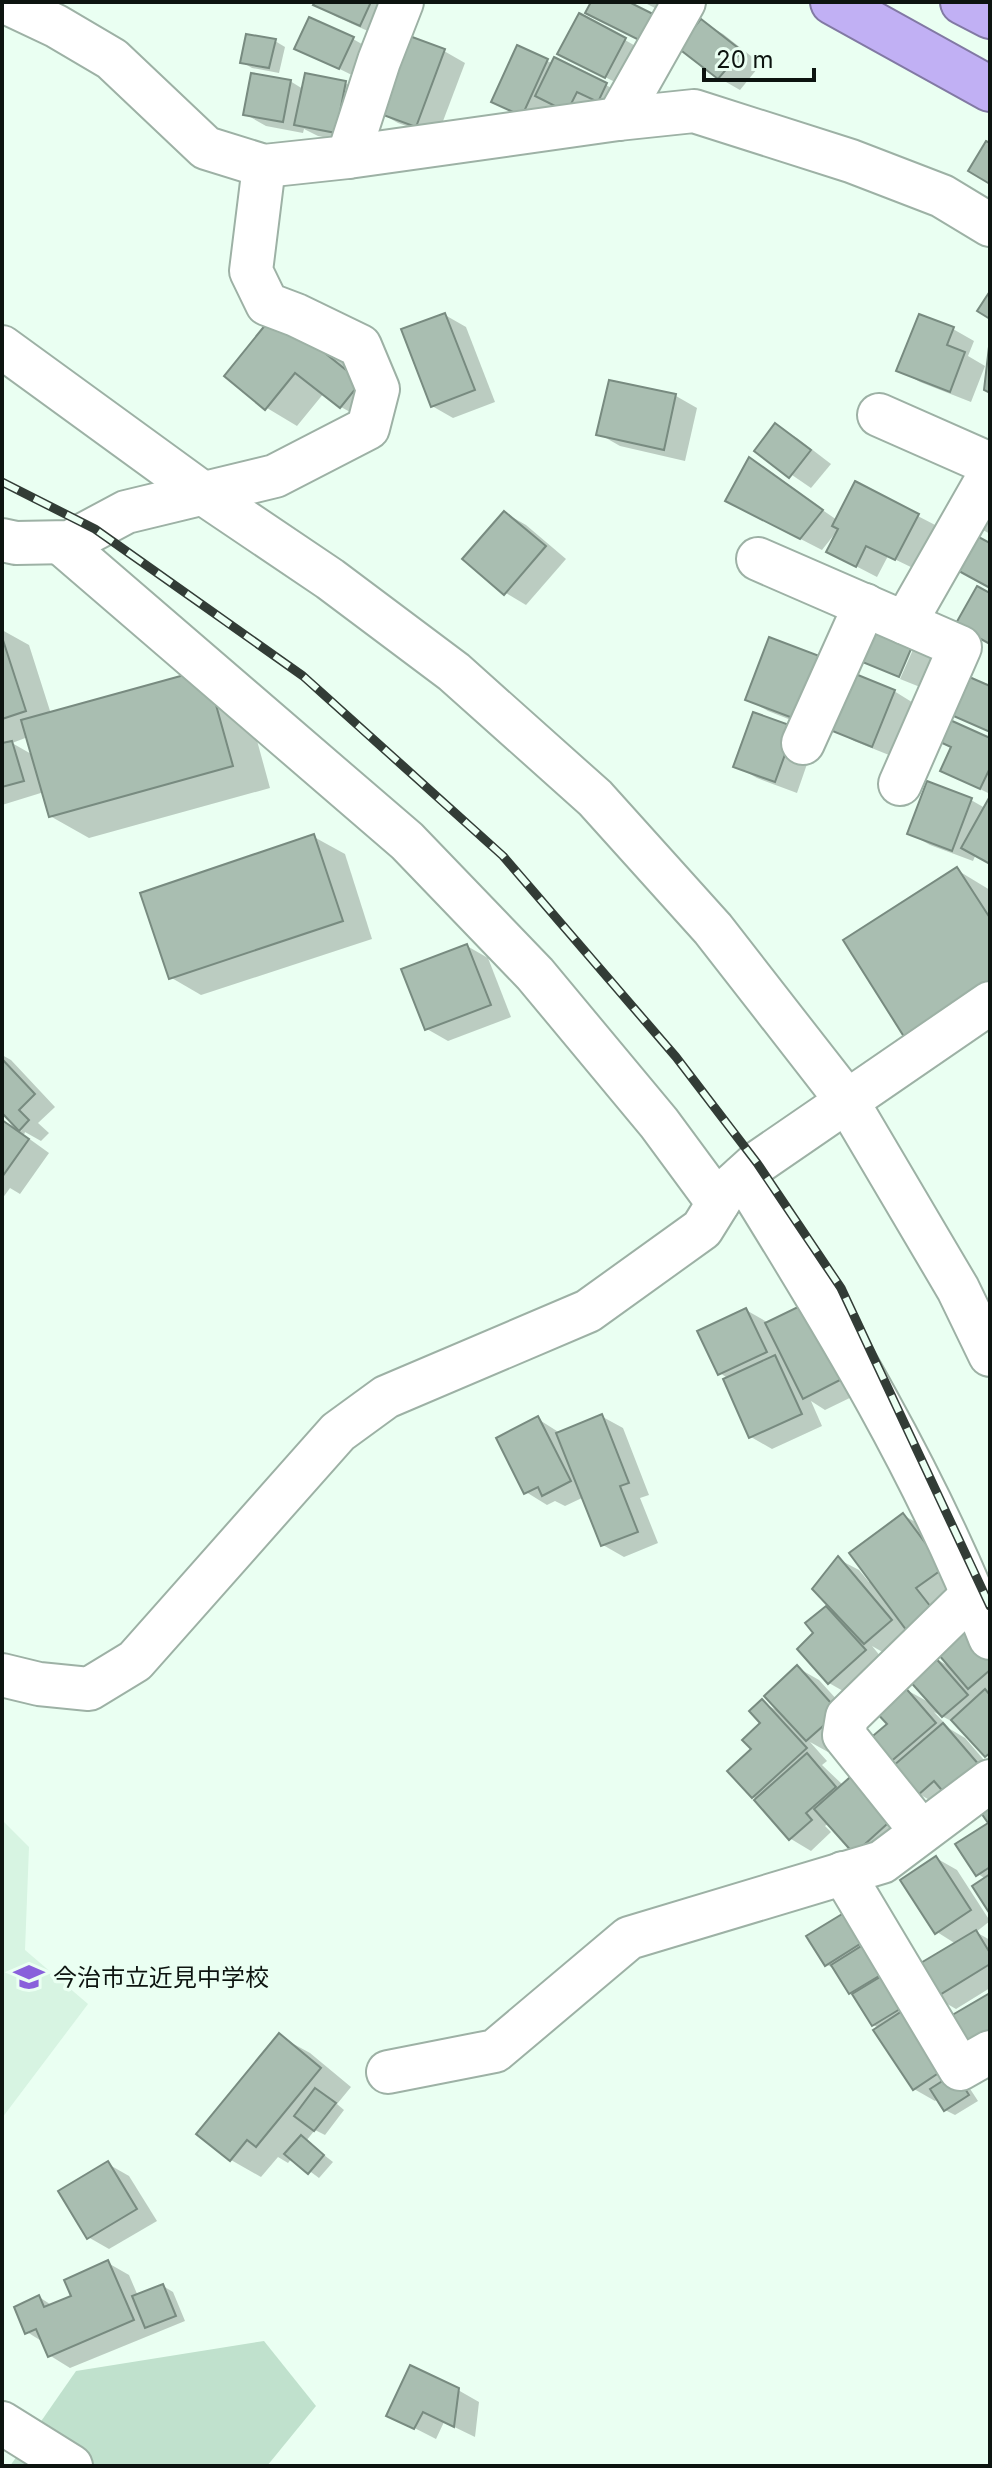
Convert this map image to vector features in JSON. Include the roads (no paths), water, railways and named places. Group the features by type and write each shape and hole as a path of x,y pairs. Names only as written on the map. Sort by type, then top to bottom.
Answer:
{"highway":[{"path":"833,2 990,89"},
{"path":"963,2 990,16"}],"street":[{"path":"5,2 56,26 112,59 206,148 264,166 694,111 864,166 942,196 990,225"},
{"path":"348,157 402,2"},
{"path":"618,119 684,2"},
{"path":"2,540 70,542 126,512 275,476 368,428 378,389 360,346 267,304 251,271 264,166"},
{"path":"2,347 204,494 330,579 454,672 595,798 713,929 847,1101 958,1289 990,1355"},
{"path":"879,415 990,464"},
{"path":"905,623 990,474"},
{"path":"61,543 407,841 535,974 659,1123 730,1190 817,1295 890,1422 973,1594 990,1638"},
{"path":"758,559 975,654 900,784"},
{"path":"803,743 865,605"},
{"path":"2,1675 39,1684 89,1689 135,1661 338,1432 386,1397 588,1311 702,1229 730,1190 757,1163 990,1003"},
{"path":"921,1831 844,1735 847,1717 973,1594"},
{"path":"388,2072 495,2051 629,1938 882,1862 990,1781"},
{"path":"843,1873 960,2069 990,2052"},
{"path":"2,2423 71,2466"}],"railway":[{"path":"2,482 95,529 303,676 503,856 676,1057 757,1163 841,1288 990,1606"}],"place":[{"name":"今治市立近見中学校","path":"29,1977"}]}
